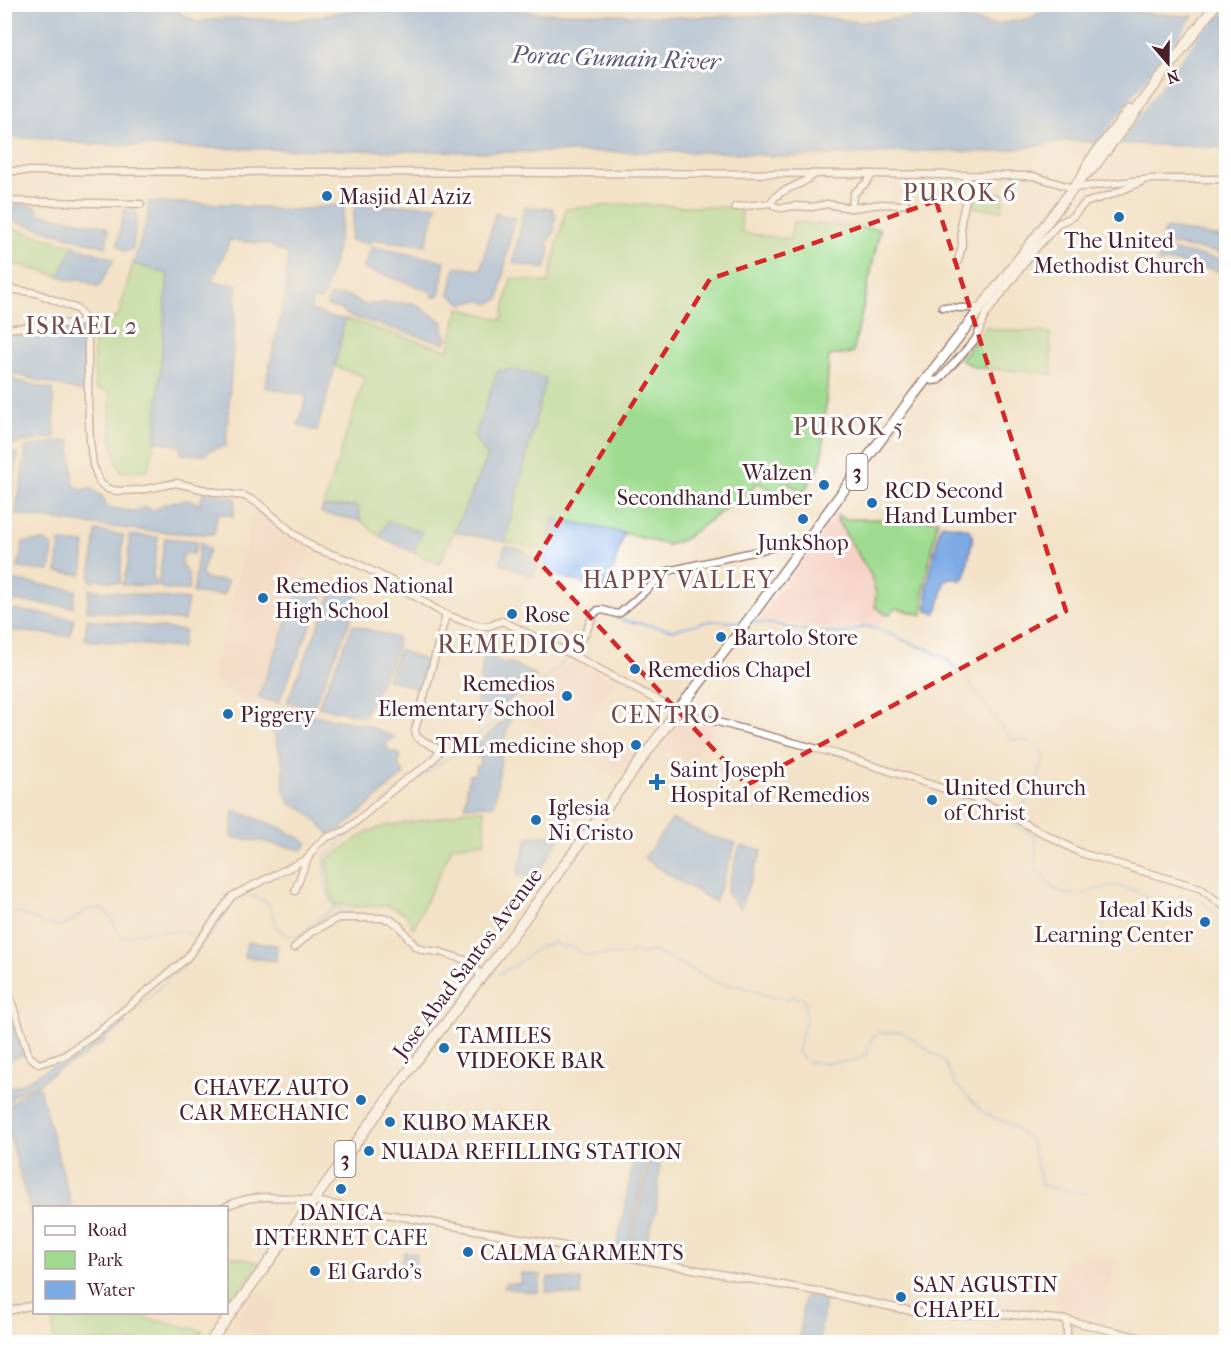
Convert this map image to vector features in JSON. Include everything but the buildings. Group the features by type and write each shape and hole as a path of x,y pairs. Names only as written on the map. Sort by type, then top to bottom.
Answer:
{"highway":[{"name":"Jose Abad Santos Avenue","path":"1082,177 1089,162 1210,4"},
{"name":"Jose Abad Santos Avenue","path":"210,1342 413,1065 963,331 1073,188 1092,168 1216,4"}],"street":[{"path":"4,171 1033,176 1073,188 1151,179 1227,179"},
{"path":"771,203 771,200 784,190 816,174"},
{"path":"851,208 854,194 873,174"},
{"path":"958,261 962,246 966,175"},
{"path":"928,378 932,381 939,380 974,342 986,314 1037,247 1059,223 1072,217 1085,203 1151,179"},
{"path":"4,201 141,204"},
{"path":"735,207 771,203 782,208 827,204 851,208 906,204"},
{"path":"4,288 36,293 77,309 87,321 90,442 93,465 100,483 108,489 141,490 176,483 244,496 258,503 315,549 352,561 396,583 446,615 483,627 502,621 568,652 678,711 840,755 945,789 995,808 1082,853 1200,888 1227,908"},
{"path":"942,307 981,308"},
{"path":"4,329 87,321"},
{"path":"568,652 573,652 595,613 600,610 620,613 668,571 784,545 801,549"},
{"path":"295,891 314,847 330,836 347,830 405,780 436,758 440,750 418,738 415,730 446,615"},
{"path":"4,978 29,1056 39,1064 64,1056 94,1035 186,959 232,896 307,859"},
{"path":"294,948 311,932 339,918 381,918 392,920 415,946 465,960 476,969 481,977"},
{"path":"228,1206 260,1196 314,1201 938,1315 1003,1314 1067,1320 1158,1342"},
{"path":"4,1311 33,1305"},
{"path":"1067,1320 1067,1342"}],"highlighted area":[{"path":"936,201 1066,611 747,785 536,559 710,279"}],"shaded area":[{"name":"Remedios National High School","path":"256,505 312,548 259,693 250,707 211,677"},
{"path":"839,509 837,520 871,575 876,594 875,607 888,615 879,626 867,624 839,629 759,619"},
{"name":"Remedios Elementary School","path":"575,659 613,679 577,750 512,714 558,669"},
{"path":"684,715 718,724 692,760 658,750"},
{"path":"599,732 635,753 619,779 583,759"},
{"path":"1085,1252 1116,1258 1105,1327 1054,1316 1063,1258 1083,1261"},
{"path":"255,1290 278,1303 263,1342 252,1342 257,1335 234,1320"}],"green space":[{"path":"975,190 1004,193 1002,210 974,208"},
{"path":"623,204 741,208 742,233 790,239 793,222 880,229 853,353 829,356 822,458 818,470 803,492 789,484 780,494 757,482 752,489 684,539 668,545 553,518 546,550 505,542 546,378 488,457 439,564 414,553 421,531 388,522 379,536 361,521 357,506 323,507 365,377 335,366 345,319 448,350 459,308 502,320 511,278 548,283 566,209"},
{"path":"4,226 74,246 59,276 12,263 5,257"},
{"path":"133,264 168,273 155,441 148,470 121,472 114,453 110,392 95,389 93,330 118,316"},
{"path":"987,326 992,329 1050,333 1052,374 974,367 960,359"},
{"path":"838,516 845,519 938,520 924,586 923,615 896,608 888,615 875,607 876,594 871,575 837,520"},
{"path":"465,810 484,810 485,842 453,846 413,928 405,913 389,906 355,907 335,904 331,895 327,860 367,832 384,826 443,817"},
{"path":"228,1255 260,1263 228,1302"},
{"path":"54,1314 133,1314 203,1331 195,1342 53,1342"}],"water":[{"name":"Porac Gumain River","path":"60,5 154,8 176,11 197,22 225,18 298,20 346,11 438,5 494,5 538,13 679,17 808,15 860,22 931,16 974,20 993,25 1031,18 1051,6 1185,16 1226,15 1226,148 1068,141 996,152 927,151 788,157 718,152 190,148 87,144 5,135 4,7"},
{"path":"148,202 236,204 246,208 284,210 345,204 334,261 322,300 312,300 311,310 329,317 345,319 317,431 298,425 307,396 265,387 285,297 288,254 267,244 230,240 212,282 237,285 226,446 210,450 205,455 181,454 181,446 155,441 168,274 133,264 148,216"},
{"path":"19,204 35,206 40,214 105,226 109,231 106,247 5,217 9,210"},
{"path":"437,205 426,245 373,240 370,244 350,240 355,206"},
{"path":"524,207 552,208 556,216 554,232 547,243 550,250 545,269 513,263"},
{"path":"124,210 134,210 137,214 133,249 125,252 117,246"},
{"path":"495,214 514,217 499,299 489,304 479,300 463,304 449,294 455,267 481,270"},
{"path":"1168,228 1226,238 1226,273 1183,263 1157,263 1162,249 1222,259 1224,256 1222,253 1161,243 1164,230"},
{"path":"74,246 114,259 99,287 80,279 72,281 59,276"},
{"path":"372,247 445,261 439,296 433,297 431,291 363,268"},
{"path":"329,296 348,296 364,305 413,303 443,322 443,330 447,338 444,343 349,316 343,310 327,306"},
{"path":"83,326 84,392 5,372 5,336"},
{"path":"498,370 517,370 546,378 505,542 454,532 488,457 474,437"},
{"path":"5,378 53,390 55,437 5,445"},
{"path":"70,440 74,486 83,490 90,488 103,497 107,507 137,512 143,507 153,510 171,502 189,500 200,504 204,490 236,498 233,516 218,513 214,534 189,534 15,514 26,447"},
{"path":"5,451 18,454 8,512 5,512"},
{"path":"357,506 361,521 321,513 323,507"},
{"path":"553,518 624,533 607,590 542,572"},
{"path":"388,521 422,532 414,553 379,536"},
{"path":"942,524 968,529 973,535 965,577 961,580 951,578 945,580 935,613 927,611 927,586"},
{"path":"96,531 123,535 120,583 90,580"},
{"path":"129,535 158,537 153,574 156,586 122,585 129,554"},
{"path":"165,538 197,541 194,554 187,553 182,556 182,565 189,575 189,590 163,589 158,585"},
{"path":"45,541 53,547 50,571 18,568 23,542"},
{"path":"60,542 85,544 82,575 57,572"},
{"path":"200,542 209,549 202,573 204,579 228,581 223,595 193,593"},
{"path":"505,546 525,551 530,557 535,558 539,562 535,575 500,563"},
{"path":"5,579 76,590 73,607 5,600"},
{"path":"303,580 326,589 278,703 258,698"},
{"path":"334,588 351,590 359,600 313,707 287,702"},
{"path":"89,589 188,600 184,621 87,610"},
{"path":"4,608 74,619 70,636 5,630"},
{"path":"87,619 185,631 181,648 85,640"},
{"path":"353,625 397,638 397,648 364,716 318,707"},
{"path":"485,648 488,648 491,656 504,664 511,663 536,676 525,686 519,684 514,690 517,694 489,716 476,708"},
{"path":"399,650 428,661 421,690 387,679"},
{"path":"280,709 365,725 394,737 386,744 389,752 397,752 401,757 398,764 404,774 340,830 329,834 307,813 291,804 284,791 283,764 273,730"},
{"path":"512,713 504,740 494,805 465,806 469,775 475,774 481,758 469,753"},
{"path":"234,810 279,827 308,843 302,850 231,837"},
{"path":"672,820 710,836 736,843 715,902 644,858"},
{"path":"562,834 536,877 517,875 528,837"},
{"path":"740,846 762,850 740,908 726,893"},
{"path":"247,942 277,945 276,961 244,957"},
{"path":"4,986 25,1054 5,1062 4,1062"},
{"path":"119,1019 126,1023 106,1036 104,1042 84,1057 57,1070 34,1087 14,1095 7,1104 5,1114 5,1094 10,1088 68,1057"},
{"path":"39,1087 72,1206 33,1206 33,1223 5,1118 10,1105 27,1092"},
{"path":"635,1160 646,1162 628,1249 617,1247"},
{"path":"649,1162 660,1165 656,1211 643,1251 631,1250 631,1247"},
{"path":"404,1252 416,1254 416,1274 414,1276 400,1272"},
{"path":"521,1273 541,1275 538,1293 504,1288 506,1283 520,1284"},
{"path":"548,1277 581,1280 581,1296 546,1292"},
{"path":"804,1297 822,1298 825,1301 819,1342 799,1342"}],"pier":[{"path":"1197,12 1220,12 1201,32 1116,146 1096,146"}],"waterway":[{"path":"589,632 597,615"},
{"path":"615,616 617,619 673,630 709,621 742,622"},
{"path":"752,622 814,632 844,633 867,626 885,631 945,658 967,680 1010,739 1029,742 1045,754 1035,788 1016,818"},
{"path":"378,915 356,914 336,907 332,903 326,884 325,857 396,793 462,749 566,660"},
{"path":"1014,822 1013,824 1036,837 1036,869 1053,888 1065,894 1083,895 1116,885 1137,891 1151,900 1189,898 1202,901 1226,924"},
{"path":"122,1021 194,957 230,907 241,897 250,895 268,903 276,926 287,936 297,937 335,907"},
{"path":"4,913 19,913 57,926 68,923 88,910 99,908 108,914 123,937 143,932 161,931 199,936"},
{"path":"383,915 395,918 404,927"},
{"path":"412,937 428,947"},
{"path":"498,974 514,966 541,946 553,943 555,940 554,943 564,948 569,945 585,955 629,954 634,951 641,954 652,951 721,984 739,986 769,996 787,999 794,996 805,999 806,1020 797,1052 809,1062 855,1061 866,1054 870,1041 877,1033 903,1032 944,1061 956,1085 984,1113 1011,1125 1030,1140 1041,1185 1088,1195"},
{"path":"432,949 451,950 481,962"}],"place":[{"name":"Masjid Al Aziz","path":"327,196"},
{"name":"The United Methodist Church","path":"1119,217"},
{"name":"Walzen Secondhand Lumber","path":"824,485"},
{"name":"RCD Second Hand Lumber","path":"872,503"},
{"name":"JunkShop","path":"803,519"},
{"name":"Remedios National High School","path":"263,598"},
{"name":"Rose","path":"512,614"},
{"name":"Bartolo Store","path":"721,637"},
{"name":"Remedios Chapel","path":"635,669"},
{"name":"Remedios Elementary School","path":"567,696"},
{"name":"Piggery","path":"228,714"},
{"name":"TML medicine shop","path":"636,745"},
{"name":"Saint Joseph Hospital of Remedios","path":"657,782"},
{"name":"United Church of Christ","path":"932,800"},
{"name":"Iglesia Ni Cristo","path":"536,820"},
{"name":"Ideal Kids Learning Center","path":"1205,922"},
{"name":"TAMILES VIDEOKE BAR","path":"444,1048"},
{"name":"CHAVEZ AUTO CAR MECHANIC","path":"361,1100"},
{"name":"KUBO MAKER","path":"390,1122"},
{"name":"NUADA REFILLING STATION","path":"369,1151"},
{"name":"DANICA INTERNET CAFE","path":"341,1189"},
{"name":"CALMA GARMENTS","path":"468,1252"},
{"name":"El Gardo's","path":"315,1271"},
{"name":"SAN AGUSTIN CHAPEL","path":"901,1297"}],"district":[{"name":"PUROK 6","path":"960,193"},
{"name":"ISRAEL 2","path":"82,326"},
{"name":"PUROK 5","path":"849,427"},
{"name":"HAPPY VALLEY","path":"679,580"},
{"name":"REMEDIOS","path":"512,644"},
{"name":"CENTRO","path":"666,715"}]}
